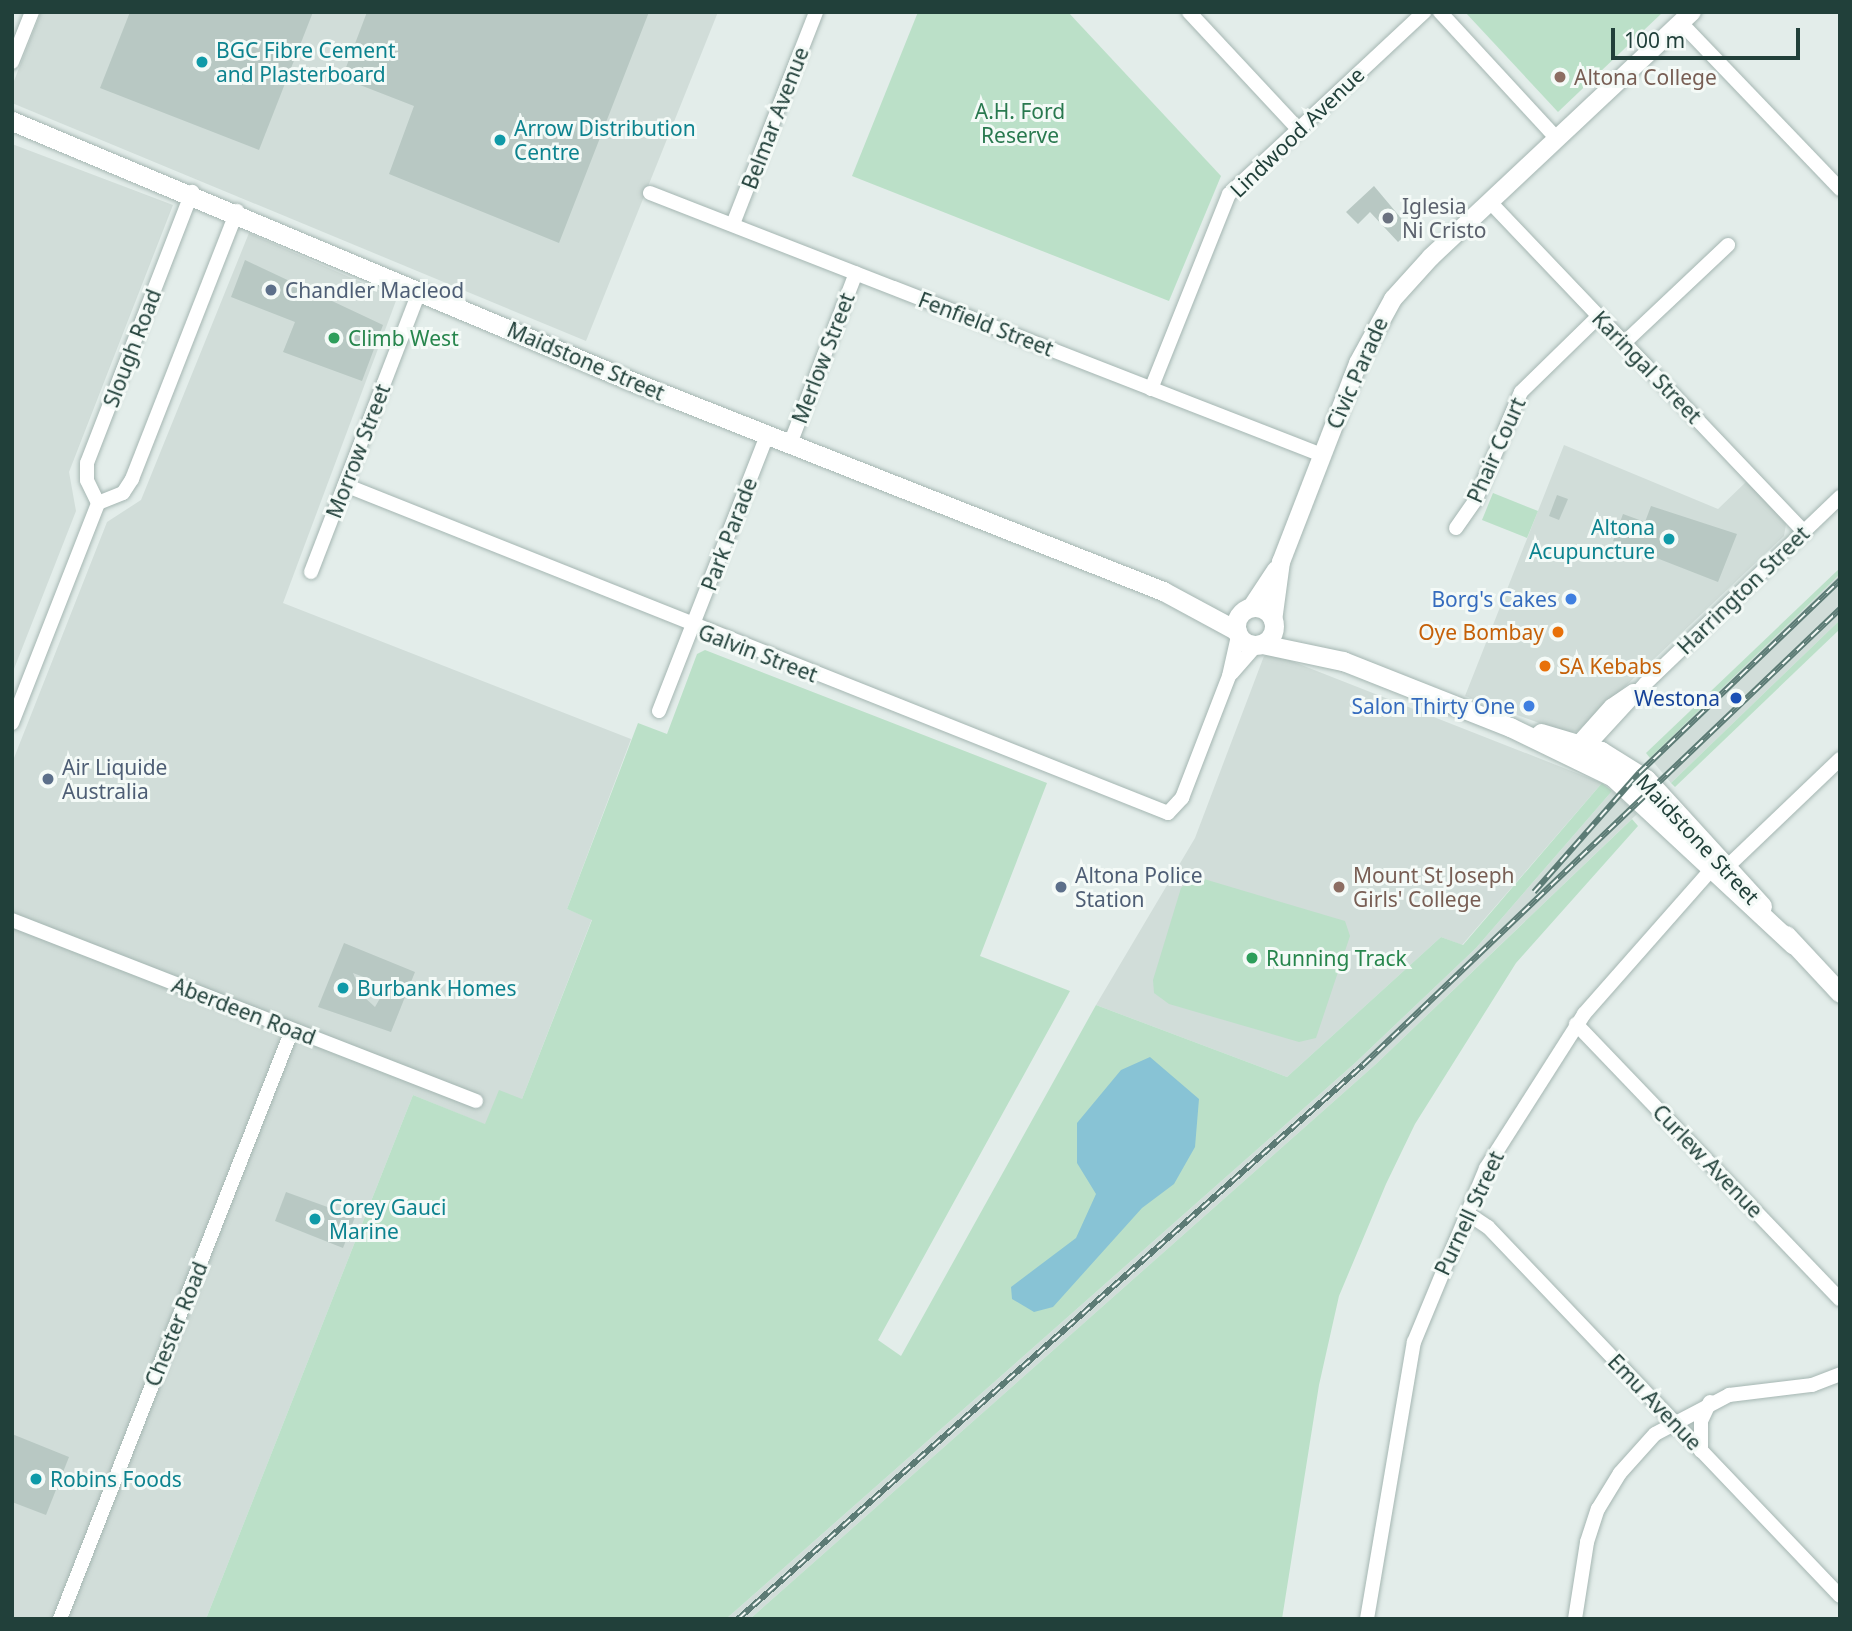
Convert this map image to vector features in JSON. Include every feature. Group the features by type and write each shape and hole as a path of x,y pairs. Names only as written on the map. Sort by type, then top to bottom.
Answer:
{"main road":[{"name":"Maidstone Street","path":"12,121 192,192 768,436 1163,592 1237,634"},
{"name":"Maidstone Street","path":"1163,592 1249,609"},
{"path":"1249,609 1267,612 1273,623 1259,644 1237,634 1238,618 1249,609"},
{"name":"Maidstone Street","path":"1273,623 1343,662 1510,727 1580,749 1656,788 1719,868 1840,993"},
{"name":"Maidstone Street","path":"1259,644 1343,662"}],"street":[{"path":"12,62 32,12"},
{"name":"Belmar Avenue","path":"733,224 816,12"},
{"path":"1189,12 1298,130"},
{"name":"Lindwood Avenue","path":"1151,389 1228,194 1423,12"},
{"path":"1440,12 1557,139"},
{"path":"1686,18 1840,189"},
{"name":"Civic Parade","path":"1249,609 1281,562 1322,455 1382,315 1414,274 1686,18"},
{"name":"Slough Road","path":"98,503 87,480 87,463 192,192"},
{"name":"Fenfield Street","path":"650,193 1322,455"},
{"name":"Karingal Street","path":"1490,202 1804,532"},
{"path":"12,723 98,503 122,493 132,479 237,211"},
{"path":"1624,343 1728,245"},
{"name":"Merlow Street","path":"789,444 856,272"},
{"name":"Morrow Street","path":"311,572 420,290"},
{"name":"Phair Court","path":"1456,528 1476,499 1521,392 1599,316"},
{"name":"Park Parade","path":"659,711 768,436"},
{"name":"Galvin Street","path":"345,485 692,627 1173,812 1229,676"},
{"name":"Harrington Street","path":"1580,749 1611,706 1646,683 1840,497"},
{"name":"Civic Parade","path":"1273,623 1281,562"},
{"path":"1229,676 1237,634"},
{"path":"1229,676 1259,644"},
{"name":"Purnell Street","path":"1367,1619 1414,1342 1486,1168 1576,1024 1719,868 1840,759"},
{"name":"Aberdeen Road","path":"12,920 476,1101"},
{"name":"Curlew Avenue","path":"1576,1024 1840,1299"},
{"name":"Chester Road","path":"60,1619 292,1030"},
{"name":"Emu Avenue","path":"1467,1213 1488,1227 1840,1596"},
{"path":"1575,1619 1587,1542 1598,1509 1630,1460 1673,1421 1710,1402 1752,1389 1812,1385 1840,1374"},
{"path":"1701,1451 1701,1421 1710,1402"}],"shaded area":[{"path":"41,12 718,12 586,341 12,103 12,86"},
{"path":"12,144 173,205 69,472 76,511 12,674"},
{"path":"249,233 397,298 283,603 631,739 567,909 592,919 522,1099 486,1125 413,1095 206,1619 12,1619 12,763 107,522 141,500"},
{"path":"1564,445 1718,509 1747,481 1786,524 1784,536 1578,731 1567,733 1465,696"},
{"path":"1840,574 1840,620 1671,783 1650,758"},
{"name":"Mount St Joseph Girls' College","path":"1271,653 1602,783 1462,945 1441,937 1287,1077 1096,1005 1195,838 1264,656"},
{"path":"1612,791 1637,814 1376,1064 750,1619 726,1619 1355,1063 1476,948"}],"green space":[{"name":"A.H. Ford Reserve","path":"918,12 1068,12 1221,176 1169,301 852,176"},
{"name":"Altona College","path":"1465,12 1663,12 1558,112"},
{"path":"1493,493 1538,511 1527,538 1482,520"},
{"path":"1840,568 1840,574 1650,758 1646,753"},
{"path":"1840,620 1840,629 1675,787 1671,783"},
{"path":"705,650 1047,783 980,956 1070,991 878,1340 901,1356 1096,1005 1287,1077 1441,937 1463,945 1602,783 1612,791 1476,948 1355,1063 726,1619 206,1619 413,1095 485,1124 499,1090 522,1099 592,920 567,909 638,723 667,734 697,654"},
{"path":"1632,819 1638,826 1516,963 1415,1124 1386,1184 1339,1296 1319,1385 1282,1619 750,1619 1376,1064"},
{"name":"Running Track","path":"1194,876 1345,921 1350,936 1316,1038 1299,1042 1169,1004 1154,993 1153,980 1181,888"}],"water":[{"path":"1150,1057 1199,1099 1195,1147 1174,1184 1142,1208 1053,1307 1034,1312 1012,1299 1011,1287 1076,1238 1096,1194 1077,1163 1077,1123 1121,1070"}],"building":[{"name":"BGC Fibre Cement and Plasterboard","path":"130,12 313,12 259,150 100,88"},
{"name":"Arrow Distribution Centre","path":"367,12 649,12 559,243 389,174 414,106 342,78"},
{"name":"Iglesia Ni Cristo","path":"1374,186 1411,230 1398,242 1370,212 1358,224 1346,212"},
{"name":"Climb West","path":"245,260 383,325 362,381 283,352 295,322 231,297"},
{"path":"1557,495 1568,499 1559,520 1549,516"},
{"path":"1651,506 1737,534 1718,582 1613,541 1623,514 1645,522"},
{"name":"Burbank Homes","path":"344,943 415,972 391,1032 318,1007","holes":["353,973 387,986 375,1007 363,996"]},
{"name":"Corey Gauci Marine","path":"286,1192 355,1217 343,1248 275,1221"},
{"name":"Robins Foods","path":"12,1434 69,1457 46,1515 12,1502"}],"railway":[{"path":"1534,892 1639,773 1840,580"},
{"path":"738,1619 1363,1065 1840,609"}],"place":[{"name":"BGC Fibre Cement and Plasterboard","path":"202,62"},
{"name":"Altona College","path":"1560,77"},
{"name":"Arrow Distribution Centre","path":"500,140"},
{"name":"Iglesia Ni Cristo","path":"1388,218"},
{"name":"Chandler Macleod","path":"271,290"},
{"name":"Climb West","path":"334,338"},
{"name":"Altona Acupuncture","path":"1669,539"},
{"name":"Borg's Cakes","path":"1571,599"},
{"name":"Oye Bombay","path":"1558,632"},
{"name":"SA Kebabs","path":"1545,666"},
{"name":"Westona","path":"1736,698"},
{"name":"Salon Thirty One","path":"1529,706"},
{"name":"Air Liquide Australia","path":"48,779"},
{"name":"Altona Police Station","path":"1061,887"},
{"name":"Mount St Joseph Girls' College","path":"1339,887"},
{"name":"Running Track","path":"1252,958"},
{"name":"Burbank Homes","path":"343,988"},
{"name":"Corey Gauci Marine","path":"315,1219"},
{"name":"Robins Foods","path":"36,1479"}]}
